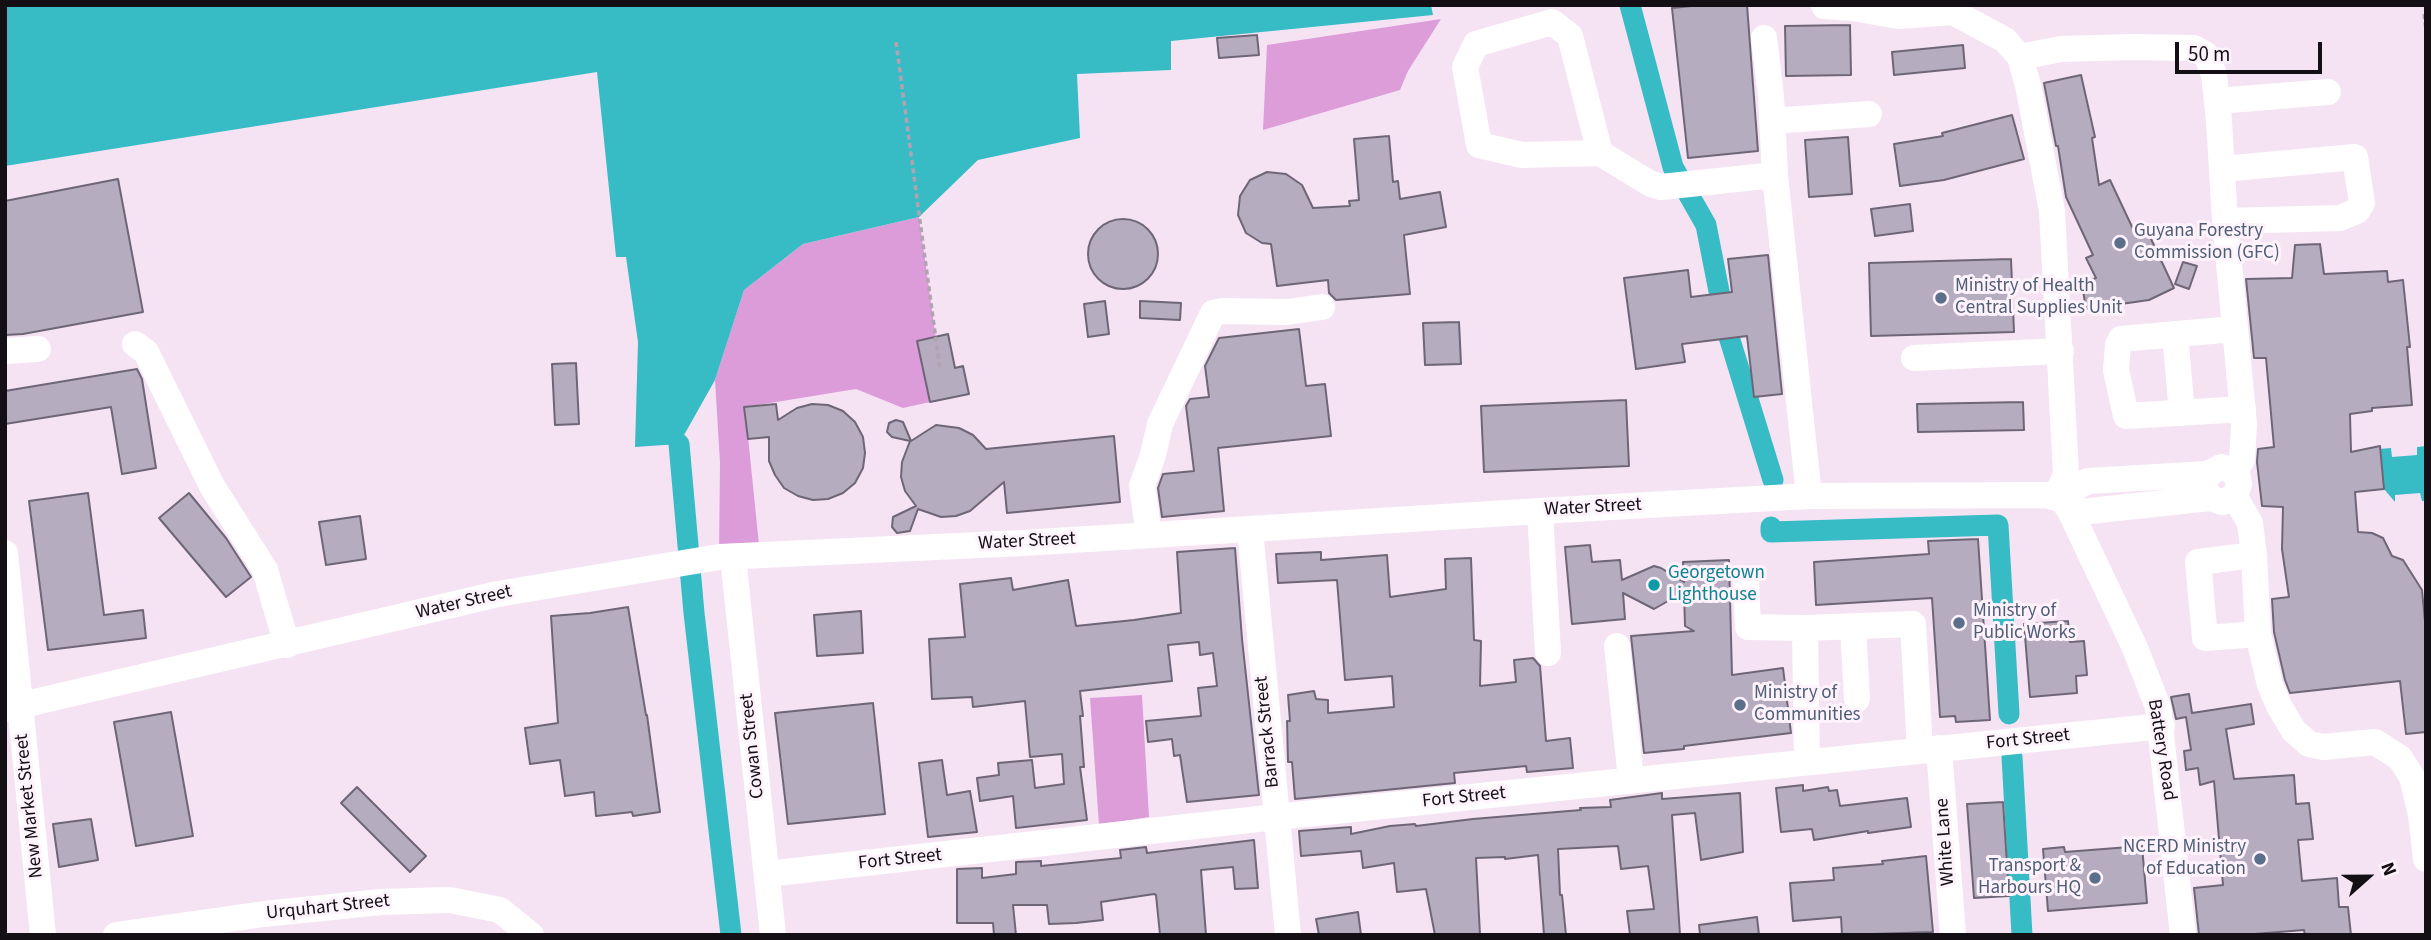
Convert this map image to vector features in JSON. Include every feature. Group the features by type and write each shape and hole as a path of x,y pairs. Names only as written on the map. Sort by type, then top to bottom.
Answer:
{"street":[{"path":"1824,6 1898,16 1953,12 2005,40 2020,57 2028,85 2052,211 2066,474 2063,504"},
{"path":"1600,153 1570,36 1552,22 1476,44 1465,67 1479,145 1522,155 1600,153 1651,184 1661,187 1774,175"},
{"path":"1765,38 1774,175 1809,496"},
{"path":"2020,57 2061,49 2194,48 2206,55 2214,74 2217,101 2244,424 2242,460 2222,485"},
{"path":"2217,101 2328,92"},
{"path":"1772,121 1869,114"},
{"path":"2222,169 2355,157 2362,203 2357,211 2340,218 2225,221"},
{"path":"1149,535 1142,486 1160,424 1213,313 1287,312 1322,307"},
{"path":"2234,329 2121,339 2116,370 2126,416 2243,410"},
{"path":"2175,334 2182,414"},
{"path":"135,344 146,352 212,486 265,570 287,645"},
{"path":"5,351 38,349"},
{"path":"1914,358 2061,351"},
{"path":"2063,504 2069,491 2088,481 2222,485"},
{"path":"2222,485 2250,523 2258,634 2270,685 2279,706 2294,731 2309,744 2323,747 2375,742 2389,749 2407,767 2421,815 2426,859"},
{"name":"Water Street","path":"13,708 498,594 726,557 1809,496 2046,495 2063,504"},
{"name":"Battery Road","path":"2063,504 2144,667 2158,707 2183,935"},
{"path":"1540,511 1548,653"},
{"name":"Barrack Street","path":"1250,528 1288,935"},
{"name":"New Market Street","path":"5,553 13,708 43,935"},
{"path":"2254,555 2197,562 2206,638 2258,634"},
{"name":"Cowan Street","path":"726,557 773,935"},
{"path":"1746,579 1748,627 1853,627 1857,699"},
{"name":"White Lane","path":"1853,627 1913,624 1953,935"},
{"path":"1805,628 1807,762"},
{"path":"1617,646 1631,780"},
{"name":"Fort Street","path":"767,874 1276,817 2162,726"},
{"name":"Urquhart Street","path":"117,935 381,902 450,900 500,910 531,935"}],"path":[{"path":"2424,15 2426,29"},
{"path":"896,42 940,370"}],"shaded area":[{"path":"1441,19 1408,71 1400,90 1263,130 1267,45"},
{"path":"919,217 936,339 917,341 930,402 903,408 856,389 745,407 760,555 719,557 720,463 715,380 744,290 803,244"},
{"path":"1142,695 1149,817 1099,825 1090,698"}],"water":[{"path":"5,5 1431,5 1433,15 1171,41 1171,70 1077,74 1080,138 978,160 919,217 803,244 744,290 715,380 679,444 635,447 638,342 626,257 616,257 597,72 5,166"},
{"path":"2426,446 2426,501 2422,501 2420,493 2395,495 2395,502 2384,489 2380,449 2391,448 2392,457 2417,455 2417,447"}],"building":[{"path":"1747,5 1758,151 1688,158 1672,8"},
{"path":"1850,25 1851,75 1786,76 1785,26"},
{"path":"1257,35 1259,55 1219,58 1217,38"},
{"path":"1963,45 1965,68 1894,75 1892,52"},
{"name":"Guyana Forestry Commission (GFC)","path":"2081,75 2095,137 2092,138 2099,185 2110,180 2134,231 2145,226 2174,288 2149,300 2086,309 2082,284 2096,278 2086,258 2093,255 2066,197 2044,83"},
{"path":"2012,115 2024,159 1944,180 1900,186 1894,144 1943,136 1942,133"},
{"path":"1389,136 1393,182 1398,181 1400,199 1440,192 1446,227 1404,235 1410,294 1336,300 1329,293 1328,280 1277,286 1271,244 1262,243 1246,233 1238,215 1240,196 1250,180 1267,172 1286,174 1302,185 1313,208 1350,206 1349,201 1359,200 1354,139"},
{"path":"1848,137 1852,194 1809,197 1805,140"},
{"path":"118,179 143,312 5,335 5,201"},
{"path":"1910,204 1913,231 1875,236 1871,209"},
{"path":"1123,219 1148,229 1158,254 1148,279 1123,289 1098,279 1088,254 1098,229"},
{"path":"2320,244 2324,274 2387,271 2388,282 2403,280 2410,347 2407,347 2412,405 2372,408 2372,411 2350,414 2351,452 2380,446 2384,489 2355,492 2358,532 2372,533 2383,538 2392,556 2403,560 2422,590 2426,632 2426,732 2406,734 2400,681 2290,693 2274,632 2272,599 2289,597 2282,549 2283,507 2262,506 2258,449 2274,447 2266,358 2254,358 2246,279 2292,278 2295,245"},
{"path":"1768,255 1782,394 1754,397 1747,336 1682,344 1685,362 1636,369 1624,278 1688,270 1691,297 1732,292 1728,259"},
{"name":"Ministry of Health Central Supplies Unit","path":"2011,259 2014,332 1871,336 1869,263"},
{"path":"2183,262 2197,266 2189,289 2175,284"},
{"path":"1105,301 1109,334 1088,337 1084,304"},
{"path":"1140,301 1181,303 1180,320 1140,318"},
{"path":"1459,322 1461,364 1425,365 1423,323"},
{"path":"1299,329 1306,386 1325,384 1331,436 1218,448 1224,511 1162,517 1158,488 1163,474 1194,471 1186,406 1190,399 1209,397 1205,366 1219,338"},
{"path":"948,334 955,368 963,366 969,394 930,402 917,341"},
{"path":"576,363 579,424 555,425 552,364"},
{"path":"137,369 142,379 156,468 122,474 111,407 5,424 5,391"},
{"path":"1626,400 1629,466 1484,472 1481,406"},
{"path":"2023,402 2024,430 1918,432 1917,404"},
{"path":"776,404 778,420 797,408 812,404 828,405 843,411 855,422 863,437 865,453 863,468 855,483 843,493 828,499 813,500 784,488 769,461 769,437 748,439 744,407"},
{"path":"896,420 903,422 911,441 936,425 959,428 973,435 986,449 1114,436 1120,502 1007,513 1004,482 970,511 956,516 941,517 918,509 910,531 897,533 892,527 893,517 916,506 905,491 901,477 902,462 910,441 892,437 887,432 889,423"},
{"path":"88,493 104,615 143,610 146,638 48,650 29,501"},
{"path":"189,493 226,538 251,577 226,597 159,518"},
{"path":"360,516 366,559 326,565 319,522"},
{"name":"Ministry of Public Works","path":"1978,539 1990,720 1956,722 1955,716 1940,717 1932,598 1816,605 1814,562 1929,554 1928,541"},
{"path":"1590,545 1592,562 1620,560 1622,580 1654,566 1684,582 1683,562 1729,560 1732,675 1783,668 1791,733 1644,753 1631,636 1694,631 1685,626 1684,592 1654,609 1623,593 1625,619 1572,624 1565,547"},
{"path":"1235,548 1259,795 1187,802 1180,755 1174,756 1172,739 1148,742 1146,721 1201,716 1198,688 1217,686 1213,653 1200,655 1199,642 1168,645 1172,681 1080,691 1084,767 1080,767 1087,820 1016,828 1013,796 980,801 977,778 999,775 998,763 1032,760 1035,788 1064,784 1062,754 1030,757 1025,701 973,707 972,697 932,699 929,639 965,637 960,584 1011,578 1013,590 1068,580 1076,626 1134,620 1181,613 1177,552"},
{"path":"1321,552 1321,560 1387,555 1390,597 1446,589 1445,559 1471,558 1474,640 1481,641 1480,686 1516,682 1514,660 1533,658 1540,666 1546,741 1570,738 1573,768 1527,772 1526,766 1454,773 1455,783 1295,799 1292,762 1288,762 1288,695 1314,691 1316,699 1328,700 1328,713 1394,707 1392,676 1345,680 1337,580 1278,583 1276,554"},
{"path":"628,607 647,715 660,812 633,816 632,812 596,816 594,792 565,796 560,760 530,764 525,728 558,723 551,616"},
{"path":"861,611 863,653 817,656 814,615"},
{"name":"Ministry of Public Works","path":"2068,621 2070,642 2084,641 2087,675 2076,676 2077,693 2030,697 2024,624"},
{"name":"NCERD Ministry of Education","path":"2189,694 2192,713 2251,704 2254,724 2226,729 2234,779 2294,775 2296,804 2309,803 2313,839 2298,840 2302,881 2337,878 2339,907 2348,907 2351,935 2305,935 2304,930 2199,935 2194,888 2223,885 2214,781 2200,785 2198,768 2186,770 2184,751 2191,750 2186,717 2176,719 2171,697"},
{"path":"873,703 885,814 788,824 775,713"},
{"path":"171,712 193,836 136,846 114,722"},
{"path":"942,760 947,795 970,791 977,832 928,837 919,763"},
{"path":"1803,785 1803,791 1828,787 1829,791 1837,790 1840,806 1907,798 1911,827 1814,840 1812,829 1781,832 1776,788"},
{"path":"357,787 426,856 410,872 341,803"},
{"path":"1662,793 1662,799 1740,793 1743,852 1701,860 1695,813 1672,815 1680,935 1630,935 1627,911 1654,909 1648,866 1621,869 1618,846 1558,849 1560,895 1566,935 1544,935 1538,855 1505,859 1476,858 1480,935 1435,935 1426,889 1397,892 1394,863 1363,868 1361,851 1301,856 1299,831 1351,827 1351,834 1390,826 1416,826 1611,807 1610,800"},
{"path":"2003,802 2009,896 1974,898 1967,804"},
{"path":"91,819 98,860 59,867 53,824"},
{"path":"1254,840 1258,888 1235,889 1233,867 1201,870 1206,935 1160,935 1154,894 1101,902 1103,920 1076,923 1049,924 1047,905 1013,905 1016,935 994,935 993,923 957,923 957,869 982,868 982,878 1016,874 1016,862 1041,861 1041,866 1121,858 1120,850 1146,847 1147,853"},
{"name":"Transport & Harbours HQ","path":"2142,846 2147,903 2048,911 2043,849 2064,847 2065,852"},
{"path":"1926,856 1933,932 1842,935 1841,917 1793,921 1790,883 1834,880 1833,868 1883,864 1882,861"},
{"path":"1358,912 1361,935 1319,935 1316,919"},
{"path":"1757,917 1759,935 1700,935 1699,925"}],"waterway":[{"path":"1630,5 1673,167 1706,225 1726,327 1773,480"},
{"path":"679,444 694,613 731,935"},
{"path":"1771,527 1771,532 1998,525 2009,714"},
{"path":"2012,757 2022,935"}],"place":[{"name":"Guyana Forestry Commission (GFC)","path":"2120,243"},
{"name":"Ministry of Health Central Supplies Unit","path":"1941,298"},
{"name":"Georgetown Lighthouse","path":"1654,585"},
{"name":"Ministry of Public Works","path":"1959,623"},
{"name":"Ministry of Communities","path":"1740,705"},
{"name":"NCERD Ministry of Education","path":"2260,859"},
{"name":"Transport & Harbours HQ","path":"2095,878"}]}
